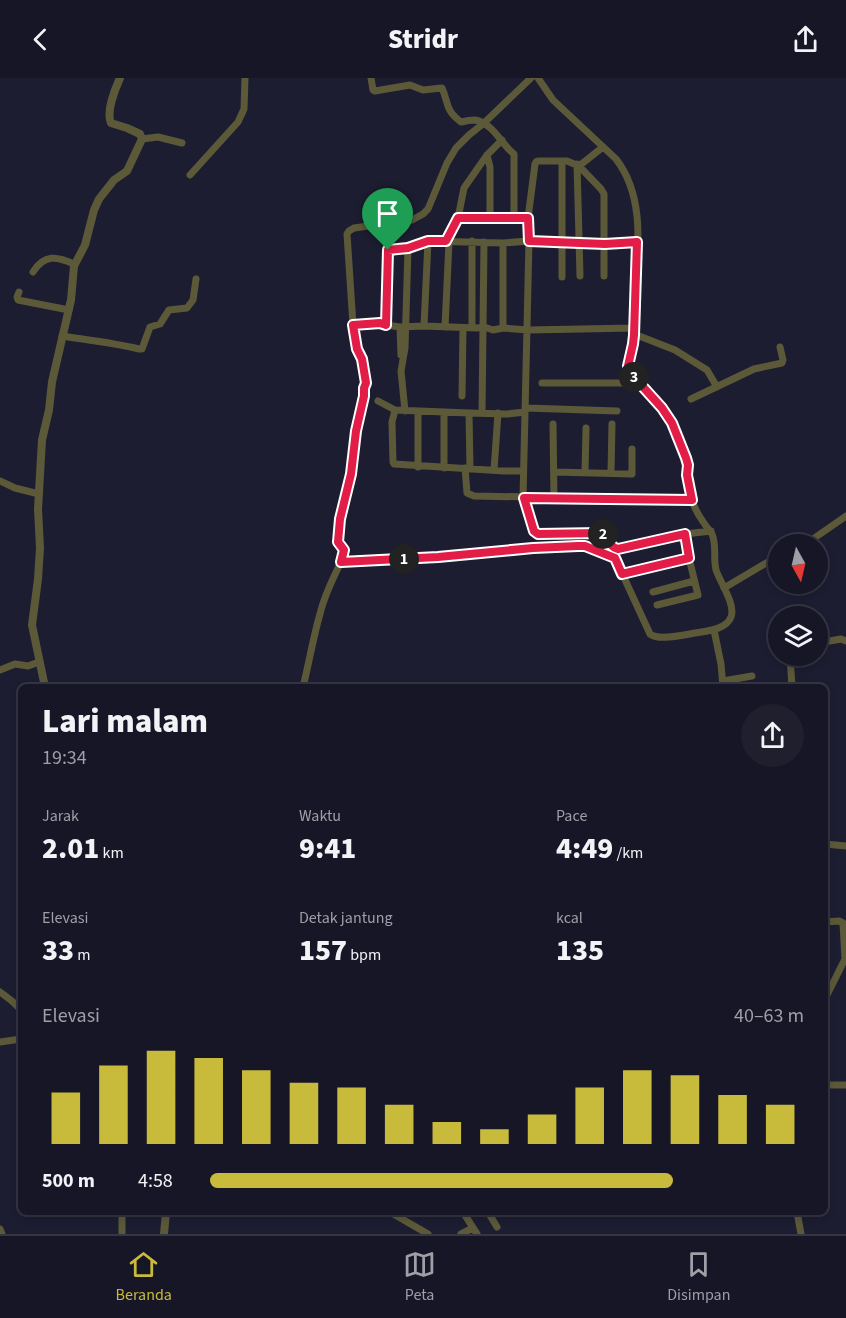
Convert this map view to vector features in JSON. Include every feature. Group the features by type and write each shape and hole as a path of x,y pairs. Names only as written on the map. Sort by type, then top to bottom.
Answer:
{"street":[{"path":"120,78 109,118 111,123 140,134 142,139"},
{"path":"190,175 238,122 244,109 244,78"},
{"path":"371,78 373,90 376,91 410,85 423,90 442,88 449,110 459,121 474,120 484,123 502,140 506,148 514,154 514,218"},
{"path":"304,684 320,612 344,550 338,542 340,519 351,474 356,431 366,383 353,325 347,234 354,228 412,220 428,210 447,163 456,148 531,78"},
{"path":"341,562 585,546 615,558 652,636 672,636 714,630 725,625 732,615 715,567 715,545 711,531 699,517 692,500 688,482 688,465 672,423 662,408 635,379 628,366 634,331 637,212 626,178 620,164 553,100 538,78"},
{"path":"142,139 158,137 182,143"},
{"path":"44,684 32,625 40,548 39,494 42,440 49,410 52,382 73,289 74,264 85,245 94,210 114,180 127,171 142,139"},
{"path":"445,327 448,241 458,218 464,189 487,155 502,140"},
{"path":"578,165 603,147"},
{"path":"487,155 490,167 490,219"},
{"path":"562,161 562,277"},
{"path":"604,276 604,194 578,165 567,161 536,162 528,218 528,330 523,471 524,498 534,531 538,534 600,533 606,536 612,547 618,549 685,534 711,531"},
{"path":"578,165 580,276"},
{"path":"458,218 528,218"},
{"path":"386,325 391,222"},
{"path":"388,250 408,248 428,241 605,244 637,242"},
{"path":"424,326 428,241"},
{"path":"462,396 472,241"},
{"path":"482,413 484,242"},
{"path":"503,243 503,327"},
{"path":"405,411 401,371 405,348 403,327 408,248"},
{"path":"33,272 39,264 55,257 74,264"},
{"path":"62,336 141,349 150,327 160,324 169,310 188,307 193,300 196,279"},
{"path":"19,291 18,300 69,310"},
{"path":"353,325 380,323 403,327 484,327 493,330 503,327 528,330 634,331 675,350 707,370 717,387"},
{"path":"691,399 754,369 782,363 780,347"},
{"path":"542,383 628,383 635,379"},
{"path":"378,401 394,410 418,412 617,411"},
{"path":"394,410 392,422 394,464 523,471"},
{"path":"418,412 418,467"},
{"path":"444,413 444,468"},
{"path":"469,413 468,495 554,499 692,500"},
{"path":"494,470 498,413"},
{"path":"553,424 554,499"},
{"path":"611,473 612,424"},
{"path":"585,472 586,428"},
{"path":"554,472 632,474 632,449"},
{"path":"0,481 15,488 39,494"},
{"path":"820,534 846,516"},
{"path":"657,605 698,595 685,534"},
{"path":"622,574 689,558"},
{"path":"724,588 768,562"},
{"path":"653,592 694,581"},
{"path":"714,630 723,684 752,676"},
{"path":"828,641 841,639 846,641"},
{"path":"0,670 15,664 28,666 39,662"},
{"path":"791,666 792,684"},
{"path":"828,844 846,846"},
{"path":"828,922 843,923 845,959 828,993"},
{"path":"0,992 18,1007"},
{"path":"0,1042 18,1040"},
{"path":"828,1085 846,1085"},
{"path":"122,1215 122,1234"},
{"path":"164,1234 166,1215"},
{"path":"395,1215 428,1234"},
{"path":"461,1234 475,1231 465,1215"},
{"path":"490,1215 497,1227"},
{"path":"798,1215 801,1234"},
{"path":"0,1229 2,1234"}],"route":[{"path":"458,218 528,218 529,241 605,244 637,242 634,335 628,366 641,386 662,408 680,439 688,465 687,475 692,500 524,498 534,531 538,534 600,533 606,536 612,547 618,549 685,534 689,558 622,574 615,558 585,546 341,562 344,550 338,542 340,519 351,474 356,431 366,383 353,325 380,323 386,325 388,250 408,248 428,241 446,241 458,218"}]}
